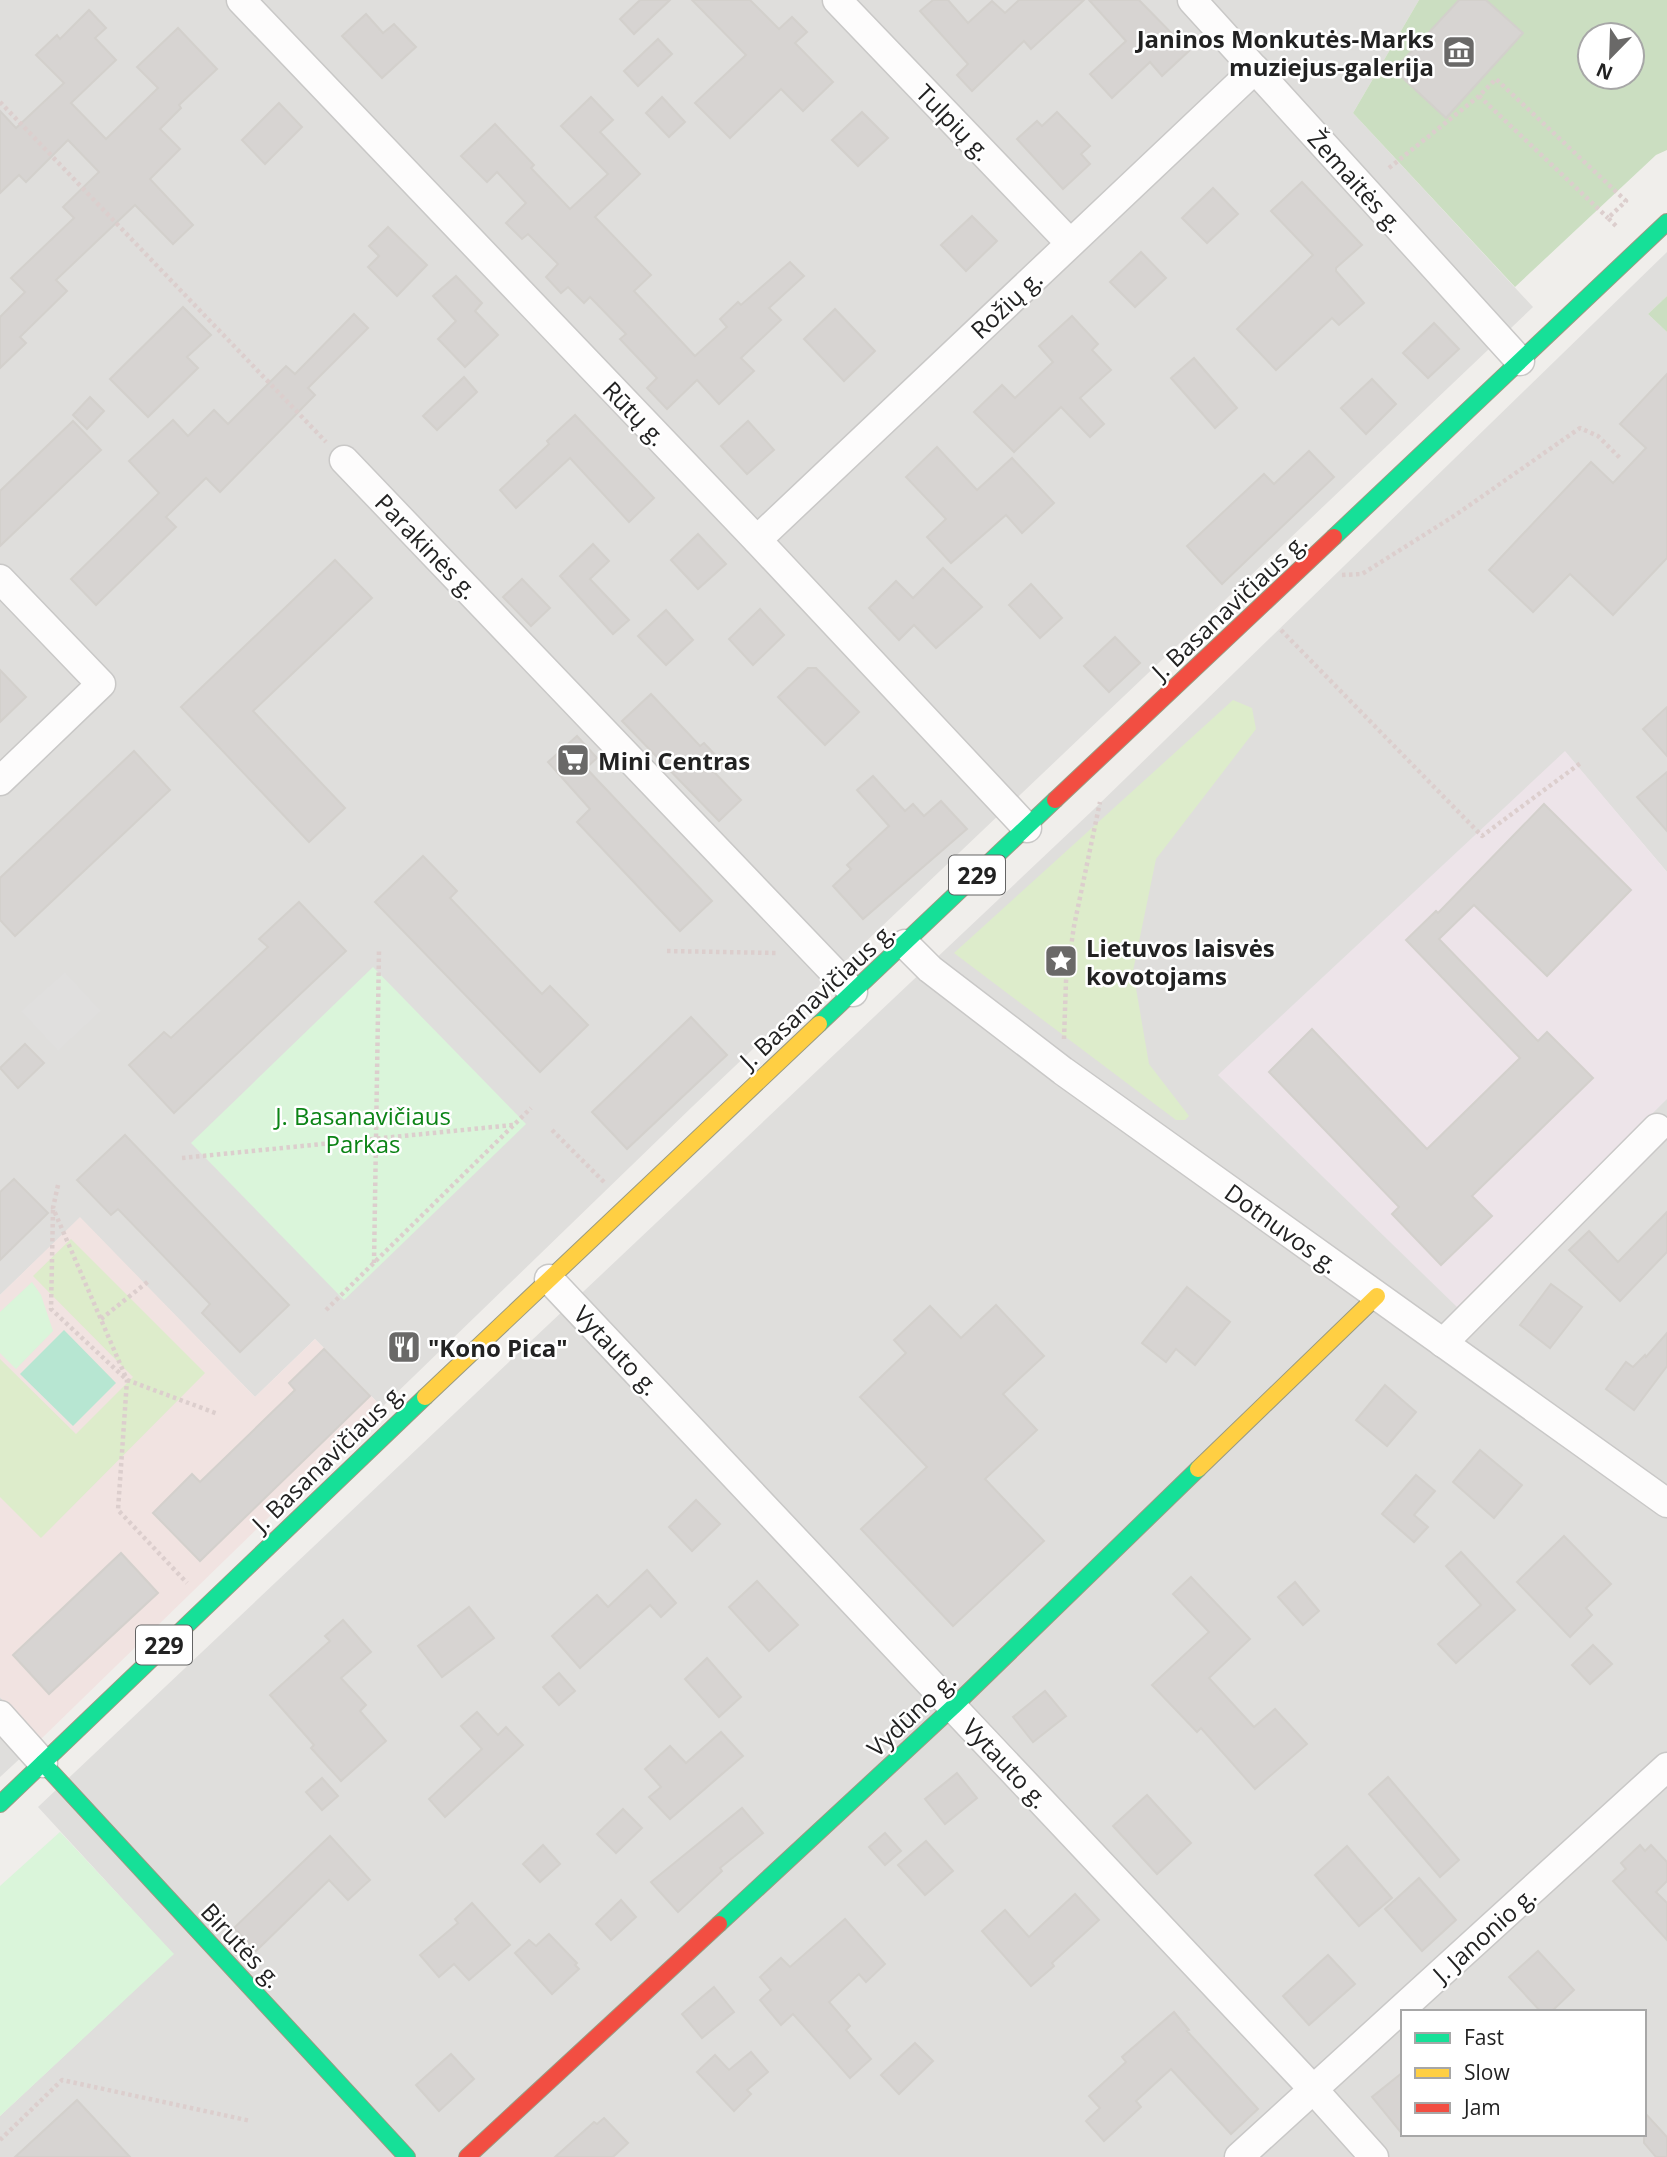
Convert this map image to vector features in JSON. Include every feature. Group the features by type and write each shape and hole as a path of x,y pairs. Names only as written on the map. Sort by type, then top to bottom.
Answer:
{"main road":[{"name":"J. Basanavičiaus g.","path":"0,1804 549,1279 1667,222"},
{"name":"Vydūno g.","path":"467,2157 953,1707 1377,1296"},
{"name":"Birutės g.","path":"43,1763 407,2157"}],"street":[{"name":"Rūtų g.","path":"241,0 757,540 1027,828"},
{"name":"Tulpių g.","path":"837,0 1070,243"},
{"name":"Žemaitės g.","path":"1192,0 1520,361"},
{"name":"Rožių g.","path":"757,540 1255,69"},
{"name":"Parakinės g.","path":"344,460 853,992"},
{"path":"0,579 101,684 0,780"},
{"name":"Dotnuvos g.","path":"905,944 930,969 1063,1071 1667,1503"},
{"path":"1443,1343 1657,1128"},
{"name":"Vytauto g.","path":"549,1279 1313,2089 1374,2157"},
{"path":"0,1715 43,1763"},
{"name":"J. Janonio g.","path":"1239,2157 1667,1767"}],"path":[{"path":"1389,168 1479,96 1496,79 1626,201 1608,218"},
{"path":"1479,96 1640,248"},
{"path":"0,102 344,460"},
{"path":"1318,554 1342,575 1362,574 1454,516 1580,428 1598,436 1620,458"},
{"path":"1260,609 1482,836 1582,762"},
{"path":"1063,1071 1066,981 1074,926 1101,798"},
{"path":"374,1263 379,950"},
{"path":"667,951 817,953"},
{"path":"326,1310 531,1108"},
{"path":"182,1158 513,1125"},
{"path":"552,1130 626,1206"},
{"path":"58,1185 53,1208 51,1309 127,1380 218,1414"},
{"path":"53,1208 127,1380 118,1510 207,1604"},
{"path":"101,1319 149,1280"},
{"path":"0,2140 62,2080 251,2121"}],"shaded area":[{"path":"0,0 1419,0 1353,113 1533,307 693,1106 382,1407 315,1339 255,1397 80,1218 0,1295"},
{"path":"1667,252 1667,296 1648,314 1667,332 1667,872 1565,752 1667,1099 1667,2157 0,2157 0,2116 173,1954 38,1807 1093,810"},
{"path":"1565,751 1667,872 1667,1099 1457,1307 1218,1075"},
{"path":"65,972 101,1011 58,1051 21,1011"},
{"path":"80,1217 255,1397 315,1339 382,1407 40,1740 0,1697 0,1295"},
{"path":"0,1697 40,1740 0,1777"}],"green space":[{"path":"1419,0 1667,0 1667,150 1656,155 1515,287 1353,113"},
{"path":"1667,296 1667,332 1648,314"},
{"path":"1233,700 1252,708 1256,729 1156,859 1133,971 1149,1064 1189,1116 1185,1120 1176,1120 954,953"},
{"name":"J. Basanavičiaus Parkas","path":"373,967 526,1124 344,1300 191,1143"},
{"path":"71,1239 205,1373 41,1538 0,1497 0,1359 76,1434 133,1377 33,1276"},
{"path":"32,1282 41,1295 53,1331 16,1369 0,1353 0,1312"},
{"path":"64,1330 116,1383 73,1426 20,1374"},
{"path":"60,1832 174,1954 0,2116 0,1886"}],"building":[{"path":"640,0 670,0 634,34 620,19"},
{"path":"692,0 750,0 779,29 792,17 807,32 795,43 833,82 803,111 781,89 730,138 695,103 746,55"},
{"path":"933,0 948,0 968,23 992,1 1005,13 1019,0 1084,0 1031,49 1024,41 972,91 957,75 968,64 920,11"},
{"path":"1089,0 1139,0 1189,51 1162,76 1150,62 1112,98 1090,74 1126,41"},
{"name":"Janinos Monkutės-Marks muziejus-galerija","path":"1459,0 1486,0 1523,33 1446,118 1394,70"},
{"path":"89,10 106,28 95,38 116,60 71,103 106,139 158,88 137,67 178,28 217,69 179,105 181,108 160,129 180,149 150,179 193,225 173,244 135,205 56,280 67,291 20,337 26,343 0,368 0,317 25,292 11,278 74,218 63,207 99,172 68,140 26,182 19,175 0,193 0,111 16,128 64,83 36,55 57,35 60,39"},
{"path":"366,14 383,33 394,24 416,47 382,78 342,36"},
{"path":"658,39 672,54 638,86 624,71"},
{"path":"591,97 613,120 600,132 640,174 595,217 651,275 634,291 695,356 727,327 720,319 738,302 741,305 790,262 804,276 769,308 781,320 741,358 754,371 719,404 697,380 667,409 647,388 657,378 620,339 626,334 590,297 584,303 568,287 561,293 546,277 558,264 528,234 522,239 506,223 526,203 497,172 487,182 461,156 495,124 534,165 531,168 570,209 608,174 561,126"},
{"path":"662,97 685,122 669,137 646,113"},
{"path":"279,103 302,127 265,164 242,140"},
{"path":"862,112 888,138 858,166 832,140"},
{"path":"1057,112 1090,146 1081,154 1090,164 1063,189 1017,139 1037,121 1042,126"},
{"path":"1302,182 1362,245 1336,268 1336,271 1364,303 1339,325 1332,318 1276,370 1237,329 1313,255 1271,211"},
{"path":"1213,188 1238,214 1207,243 1182,218"},
{"path":"972,216 997,241 966,271 941,245"},
{"path":"388,227 427,265 397,296 368,267 379,256 369,246"},
{"path":"1141,252 1166,278 1135,307 1110,282"},
{"path":"456,276 482,303 475,311 498,335 465,367 438,339 456,321 433,296"},
{"path":"183,307 211,335 187,357 198,368 148,417 110,379"},
{"path":"835,309 875,351 844,381 804,339"},
{"path":"354,314 368,328 308,388 315,395 220,492 206,478 166,517 176,527 96,605 71,579 159,493 129,461 173,420 188,436 214,410 228,424 286,366 295,374"},
{"path":"1072,316 1098,344 1092,350 1111,370 1080,398 1104,424 1090,437 1061,407 1014,452 974,412 1002,385 1015,398 1053,362 1039,346"},
{"path":"1434,323 1459,349 1428,378 1403,353"},
{"path":"1194,358 1237,408 1215,428 1171,378"},
{"path":"1667,374 1667,558 1613,615 1570,574 1533,612 1489,570 1591,462 1613,483 1646,448 1620,424"},
{"path":"464,377 477,392 437,430 423,416"},
{"path":"1372,379 1396,404 1366,434 1341,408"},
{"path":"90,397 104,411 87,429 73,415"},
{"path":"575,415 654,498 629,522 570,458 516,508 500,490 549,444 547,441"},
{"path":"73,421 101,450 0,546 0,491"},
{"path":"748,421 774,450 747,474 721,446"},
{"path":"937,447 977,490 1012,458 1054,503 1022,533 1006,515 951,563 927,537 946,519 906,477"},
{"path":"1309,451 1334,477 1222,584 1187,546 1264,474 1274,484"},
{"path":"698,534 726,564 698,589 671,560"},
{"path":"593,544 609,561 590,579 629,620 613,634 560,576"},
{"path":"335,560 372,598 253,711 345,808 309,842 181,707"},
{"path":"943,568 982,607 936,648 914,625 899,640 869,608 896,581 913,598"},
{"path":"522,579 550,608 531,626 503,597"},
{"path":"1031,584 1062,618 1040,638 1009,605"},
{"path":"760,609 784,635 753,665 729,639"},
{"path":"666,610 693,640 666,665 638,636"},
{"path":"1115,637 1140,663 1109,692 1084,666"},
{"path":"808,668 816,668 859,712 825,745 778,697"},
{"path":"0,670 26,697 0,722"},
{"path":"651,694 700,746 704,743 723,763 714,772 741,800 719,821 622,721"},
{"path":"1667,707 1667,756 1643,729"},
{"path":"577,736 597,758 586,768 712,901 680,931 577,822 590,809 548,762"},
{"path":"134,751 170,790 15,936 0,920 0,878"},
{"path":"1667,772 1667,831 1637,797"},
{"path":"873,776 905,811 913,804 924,816 941,801 967,829 863,919 833,886 851,869 847,865 889,826 857,790"},
{"path":"1544,804 1631,890 1547,976 1474,905 1439,939 1538,1041 1547,1032 1593,1078 1472,1196 1492,1216 1441,1265 1392,1214 1399,1207 1269,1072 1312,1029 1427,1149 1520,1058 1406,940 1436,911 1438,913"},
{"path":"423,856 457,891 450,898 542,994 550,986 588,1025 540,1072 375,902"},
{"path":"299,902 346,951 174,1113 129,1065 164,1032 171,1038 268,947 259,939"},
{"path":"691,1017 727,1055 627,1149 592,1112"},
{"path":"25,1044 44,1063 18,1088 0,1068"},
{"path":"125,1135 289,1305 240,1352 202,1313 210,1304 118,1209 111,1215 77,1180"},
{"path":"14,1179 48,1213 0,1260 0,1192"},
{"path":"1667,1212 1667,1252 1620,1301 1569,1250 1589,1231 1618,1262"},
{"path":"1551,1284 1582,1307 1550,1348 1520,1325"},
{"path":"1187,1287 1230,1322 1195,1365 1176,1349 1166,1362 1142,1343"},
{"path":"996,1305 1044,1356 1003,1394 1037,1430 985,1479 1044,1541 953,1626 861,1529 927,1467 860,1397 906,1353 894,1340 930,1306 961,1338"},
{"path":"1667,1333 1667,1366 1634,1410 1606,1389 1626,1362 1633,1367 1645,1355 1646,1357"},
{"path":"324,1349 370,1396 200,1561 153,1513 192,1474 200,1482 295,1390 289,1383"},
{"path":"1385,1385 1416,1412 1387,1446 1356,1420"},
{"path":"1480,1450 1522,1485 1494,1518 1453,1482"},
{"path":"1416,1475 1435,1491 1414,1515 1428,1527 1414,1542 1382,1514"},
{"path":"696,1500 720,1524 692,1551 669,1527"},
{"path":"1564,1536 1611,1584 1586,1608 1592,1615 1570,1637 1517,1582"},
{"path":"1461,1552 1515,1610 1456,1663 1438,1644 1481,1605 1446,1566"},
{"path":"121,1553 158,1593 49,1694 13,1655"},
{"path":"647,1570 676,1603 661,1617 650,1605 580,1668 552,1636 597,1595 608,1607"},
{"path":"1191,1577 1250,1639 1209,1678 1254,1727 1275,1709 1307,1744 1255,1789 1201,1728 1197,1732 1152,1685 1209,1632 1173,1594"},
{"path":"757,1581 798,1625 769,1651 729,1607"},
{"path":"1295,1582 1319,1611 1303,1625 1278,1597"},
{"path":"469,1607 494,1638 442,1677 418,1646"},
{"path":"343,1620 371,1652 341,1678 366,1705 360,1711 386,1741 341,1781 311,1748 314,1745 270,1695 330,1641 325,1636"},
{"path":"1593,1645 1612,1664 1590,1684 1572,1665"},
{"path":"707,1658 741,1697 719,1717 685,1679"},
{"path":"559,1673 575,1691 559,1705 543,1687"},
{"path":"1045,1691 1066,1716 1033,1742 1013,1717"},
{"path":"477,1712 498,1735 506,1727 523,1745 445,1817 429,1799 482,1749 461,1726"},
{"path":"721,1732 743,1756 670,1819 649,1797 661,1787 645,1769 670,1746 686,1763"},
{"path":"957,1773 977,1798 945,1824 925,1799"},
{"path":"1388,1777 1459,1860 1440,1877 1369,1794"},
{"path":"322,1778 338,1796 322,1810 306,1792"},
{"path":"1147,1795 1191,1843 1157,1874 1113,1826"},
{"path":"742,1808 763,1833 720,1868 722,1871 678,1912 651,1882"},
{"path":"623,1809 642,1828 616,1853 597,1834"},
{"path":"885,1833 901,1851 885,1865 869,1847"},
{"path":"330,1836 370,1880 348,1900 329,1880 256,1951 234,1928"},
{"path":"926,1841 953,1871 925,1895 898,1865"},
{"path":"543,1845 560,1864 540,1882 523,1864"},
{"path":"1640,1845 1645,1851 1651,1845 1667,1862 1667,1881 1656,1892 1667,1903 1667,1940 1613,1881 1626,1869 1621,1863"},
{"path":"1347,1846 1392,1898 1359,1926 1315,1875"},
{"path":"1419,1878 1456,1920 1422,1951 1385,1909"},
{"path":"1075,1894 1099,1920 1031,1986 982,1931 1005,1910 1029,1937"},
{"path":"621,1900 636,1917 611,1940 596,1924"},
{"path":"472,1903 510,1945 469,1980 454,1964 439,1977 420,1955 458,1923 455,1919"},
{"path":"845,1919 885,1964 866,1982 859,1974 829,2002 850,2026 846,2030 871,2059 850,2078 793,2014 781,2025 760,2000 771,1990 760,1977 781,1958 790,1967"},
{"path":"549,1934 577,1963 575,1965 579,1969 552,1994 515,1953 529,1940 536,1946"},
{"path":"1538,1951 1574,1990 1553,2010 1539,2010 1509,1977"},
{"path":"1328,1955 1355,1984 1309,2025 1283,1996"},
{"path":"714,1987 734,2012 702,2038 682,2014"},
{"path":"1174,2012 1189,2030 1187,2031 1258,2109 1231,2134 1171,2069 1136,2101 1141,2107 1104,2141 1086,2121 1100,2108 1089,2096 1126,2062 1122,2057"},
{"path":"915,2043 933,2061 899,2094 881,2075"},
{"path":"751,2052 768,2072 747,2090 751,2094 734,2111 697,2072 715,2055 729,2070"},
{"path":"451,2054 474,2079 439,2111 416,2085"},
{"path":"1401,2074 1401,2133 1372,2097"},
{"path":"77,2100 130,2157 15,2157"},
{"path":"1646,2114 1667,2137 1667,2157 1656,2157 1644,2143"},
{"path":"604,2118 628,2143 613,2157 555,2157 594,2122 597,2124"}],"traffic: fast":[{"path":"1334,537 1667,222"},
{"path":"819,1024 1055,800"},
{"path":"0,1804 425,1397"},
{"path":"719,1924 953,1707 1198,1469"},
{"path":"43,1763 407,2157"}],"traffic: slow":[{"path":"425,1397 819,1024"},
{"path":"1198,1469 1377,1296"}],"traffic: jam":[{"path":"1055,800 1334,537"},
{"path":"467,2157 719,1924"}],"place":[{"name":"Janinos Monkutės-Marks muziejus-galerija","path":"1459,52"},
{"name":"Mini Centras","path":"573,760"},
{"name":"Lietuvos laisvės kovotojams","path":"1061,961"},
{"name":"\"Kono Pica\"","path":"404,1347"}]}
